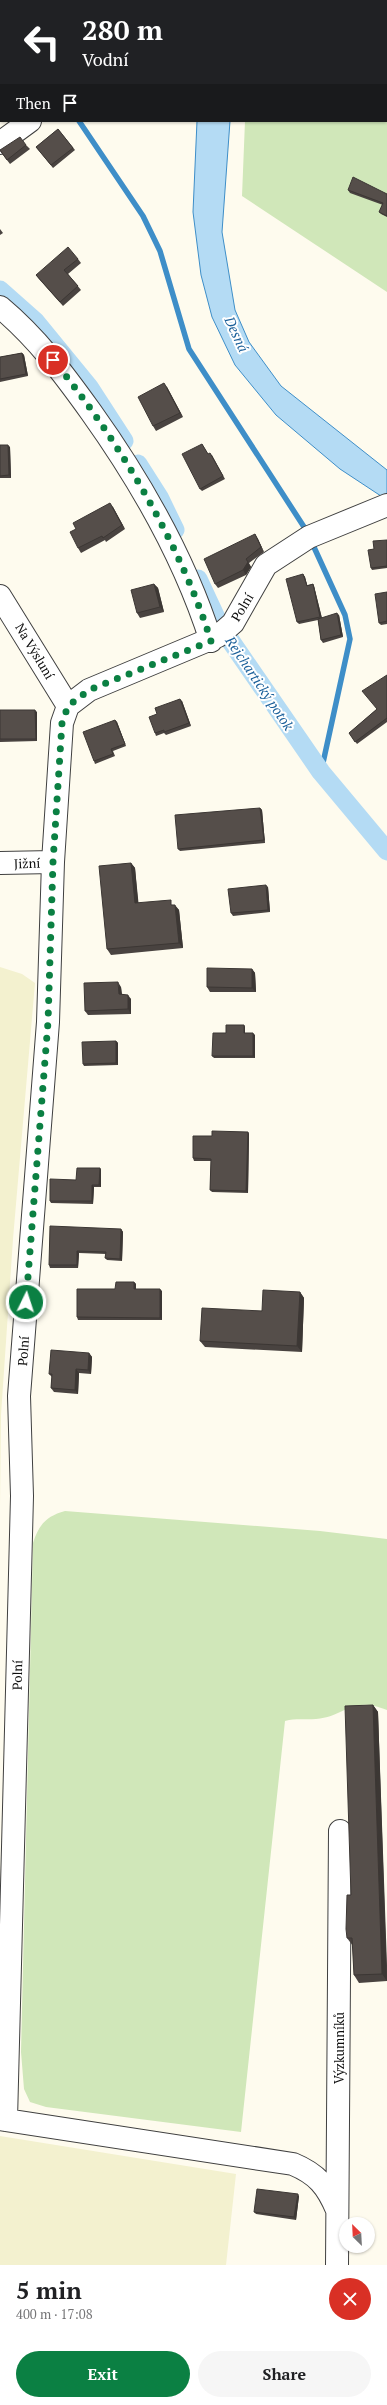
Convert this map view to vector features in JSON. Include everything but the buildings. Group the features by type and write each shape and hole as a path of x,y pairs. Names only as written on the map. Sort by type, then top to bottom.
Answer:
{"street":[{"path":"0,143 29,122"},
{"path":"0,307 27,330 61,370 145,492 200,607 221,634 89,690 68,706"},
{"name":"Polní","path":"221,634 266,565 309,537 386,506"},
{"name":"Na Výsluní","path":"0,596 68,706"},
{"name":"Polní","path":"3,2119 22,1496 19,1396 48,1022 53,862 62,723 68,706"},
{"name":"Jižní","path":"0,864 53,862"},
{"name":"Výzkumníků","path":"337,2265 340,1831"},
{"path":"3,2119 293,2164 308,2170 322,2181 329,2192 338,2214"}],"shaded area":[{"path":"0,967 22,974 35,983 13,1239 1,1415 0,1507"},
{"path":"0,2136 236,2174 226,2265 0,2265"}],"green space":[{"path":"245,122 387,122 387,292 242,196"},
{"path":"65,1511 320,1531 387,1539 387,1710 375,1706 357,1705 326,1717 285,1721 241,2132 46,2107 30,2102 24,2089 21,2052 33,1543 35,1536 44,1522 53,1515"}],"water":[{"name":"Desná","path":"197,122 230,122 222,232 235,310 249,342 281,386 387,470 387,500 340,469 276,415 235,365 212,317 201,275 193,212"}],"waterway":[{"path":"80,122 143,216 160,251 189,349 306,530"},
{"name":"Rejchartický potok","path":"0,290 35,321 89,387 124,441"},
{"name":"Rejchartický potok","path":"138,464 159,497 175,530"},
{"path":"313,545 345,615 350,639 321,772"},
{"name":"Rejchartický potok","path":"198,579 219,624 321,772 387,851"}],"route":[{"path":"26,1302 48,1022 53,862 62,723 68,706 89,690 211,641 200,607 145,492 103,429 53,360"}]}
